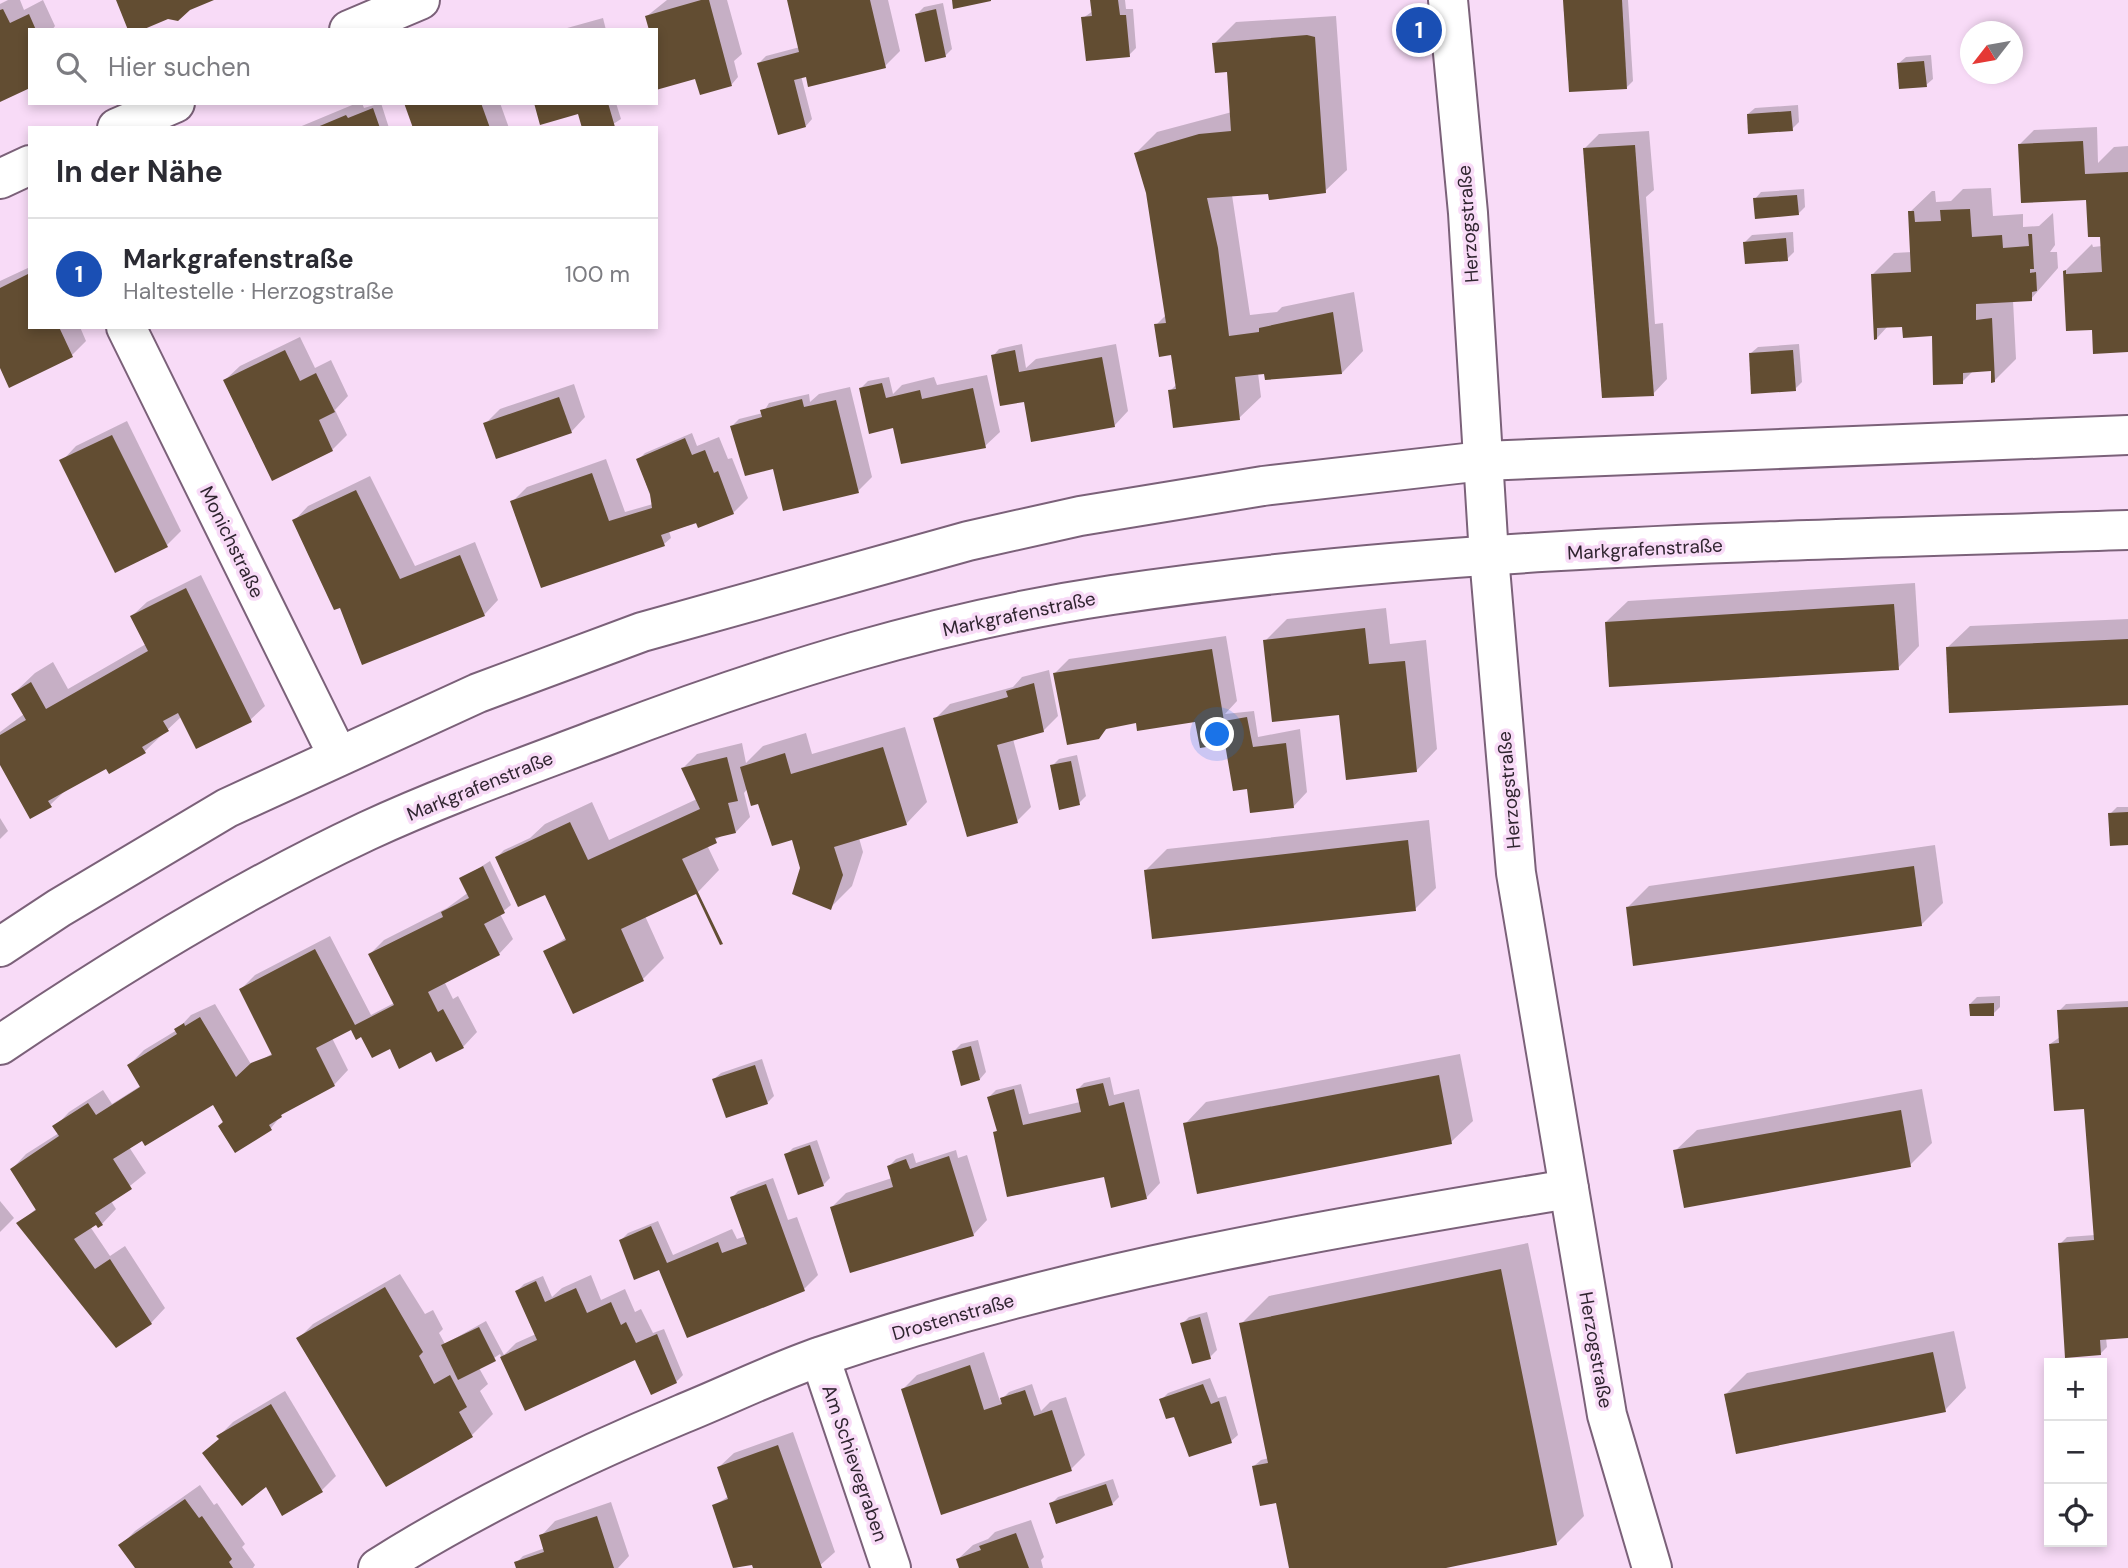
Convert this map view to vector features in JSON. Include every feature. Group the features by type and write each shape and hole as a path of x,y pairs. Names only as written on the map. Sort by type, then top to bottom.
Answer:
{"street":[{"path":"354,28 420,0"},
{"name":"Herzogstraße","path":"1448,0 1468,213 1489,556 1516,873 1607,1415 1652,1568"},
{"path":"122,126 170,105"},
{"path":"0,180 28,166"},
{"name":"Monichstraße","path":"127,329 338,756"},
{"path":"0,947 58,908 228,808 478,693 642,632 968,541 1080,516 1263,486 1483,461 2128,435"},
{"name":"Markgrafenstraße","path":"0,1045 105,974 261,885 369,830 680,708 852,650 1108,595 1272,575 1489,556 2128,530"},
{"name":"Drostenstraße","path":"378,1568 481,1506 610,1444 820,1357 944,1318 1068,1285 1304,1236 1569,1189"},
{"name":"Am Schievegraben","path":"820,1357 891,1568"}],"building":[{"path":"116,0 214,0 190,10 178,21 168,19 147,28 127,28"},
{"path":"709,0 732,86 700,95 695,79 658,89 658,28 648,28 645,16"},
{"path":"787,0 870,0 886,68 808,87 806,77 794,80 806,127 778,135 757,63 799,52"},
{"path":"952,0 991,0 991,1 953,9"},
{"path":"1090,0 1118,0 1120,15 1126,15 1130,57 1086,61 1081,17 1092,16"},
{"path":"1563,0 1622,0 1627,89 1569,92"},
{"path":"3,9 10,23 29,14 35,28 28,28 28,89 0,102 0,10"},
{"path":"936,9 946,57 925,62 915,14"},
{"path":"1307,35 1315,37 1326,193 1269,200 1268,194 1207,198 1218,248 1229,336 1259,332 1259,328 1333,312 1342,374 1265,380 1264,374 1235,377 1240,420 1173,428 1168,390 1176,389 1171,355 1159,357 1154,324 1166,323 1146,193 1134,153 1199,134 1231,131 1227,72 1215,73 1212,43"},
{"path":"1924,61 1927,87 1899,89 1897,63"},
{"path":"405,105 482,105 489,126 412,126"},
{"path":"535,105 609,105 615,126 581,126 578,114 540,125"},
{"path":"373,108 379,126 320,126 346,115 348,118"},
{"path":"1791,111 1793,131 1748,134 1747,114"},
{"path":"2083,141 2085,174 2128,172 2128,352 2093,354 2092,330 2066,331 2063,271 2066,270 2066,274 2102,272 2100,237 2088,237 2086,200 2021,203 2018,144"},
{"path":"1635,145 1654,396 1602,398 1583,148"},
{"path":"1797,195 1799,215 1755,219 1753,198"},
{"path":"1970,209 1972,237 2002,235 2003,248 2029,246 2028,234 2032,234 2034,269 2030,269 2030,273 2036,272 2037,291 2032,292 2032,301 1976,304 1976,320 1992,318 1995,382 1991,383 1991,371 1963,373 1963,384 1933,385 1932,336 1903,338 1902,327 1877,328 1877,339 1874,340 1871,274 1911,272 1908,211 1914,211 1915,222 1941,221 1940,210"},
{"path":"1786,238 1788,261 1745,264 1743,242"},
{"path":"28,274 28,329 60,329 73,357 9,388 0,368 0,288"},
{"path":"285,350 300,381 316,373 335,412 319,420 333,451 272,481 223,380"},
{"path":"1015,350 1019,372 1102,357 1115,427 1031,442 1024,402 1000,406 991,355"},
{"path":"1793,350 1796,391 1751,394 1749,353"},
{"path":"882,383 886,398 920,390 922,399 973,388 986,448 901,464 893,428 869,434 859,388"},
{"path":"559,397 572,433 496,459 483,423"},
{"path":"802,399 804,407 836,400 859,493 783,511 773,469 745,476 730,426 762,417 760,410"},
{"path":"112,435 168,547 115,573 59,460"},
{"path":"685,438 692,455 705,450 714,473 718,471 734,514 698,528 696,523 661,535 665,546 541,588 510,501 592,473 609,521 652,508 650,494 636,459"},
{"path":"356,490 400,579 460,555 485,616 362,665 340,608 334,610 292,520"},
{"path":"186,588 252,722 196,749 178,713 163,721 169,731 142,747 146,753 109,774 106,769 48,801 52,807 30,819 0,765 0,735 26,720 11,694 31,682 46,709 148,651 130,616"},
{"path":"1894,604 1899,670 1609,687 1605,622"},
{"path":"1365,628 1369,664 1405,661 1417,772 1346,780 1339,715 1272,722 1263,640"},
{"path":"2128,639 2128,705 1949,713 1946,647"},
{"path":"1212,649 1224,721 1247,717 1253,747 1286,743 1294,808 1250,813 1247,789 1233,791 1225,744 1200,748 1195,722 1137,731 1136,723 1106,729 1099,739 1067,745 1053,673"},
{"path":"1034,683 1044,732 997,745 1018,823 967,837 933,718 1008,697 1006,691"},
{"path":"883,747 907,825 834,847 843,875 831,910 792,894 800,868 792,840 772,846 758,804 751,806 740,767 785,753 791,774"},
{"path":"727,757 738,801 728,803 736,833 715,838 717,843 682,859 723,944 720,945 696,894 621,929 644,981 573,1014 543,951 566,940 545,895 518,907 495,857 570,822 588,860 700,809 681,768"},
{"path":"1071,761 1080,805 1059,810 1050,765"},
{"path":"2128,812 2128,845 2110,846 2108,813"},
{"path":"1408,840 1416,911 1152,939 1144,870"},
{"path":"483,866 505,913 484,924 500,955 428,992 438,1012 443,1009 464,1048 436,1062 431,1052 399,1069 390,1049 372,1058 361,1037 356,1040 351,1030 316,1048 335,1086 281,1115 282,1117 269,1125 272,1130 235,1153 218,1126 223,1122 213,1105 145,1146 142,1141 113,1159 132,1189 95,1213 103,1225 98,1228 96,1225 74,1239 95,1269 110,1259 152,1324 116,1348 16,1223 36,1210 10,1169 59,1136 52,1126 88,1103 96,1115 140,1087 127,1065 177,1034 174,1029 184,1023 185,1026 200,1017 236,1077 251,1063 272,1055 239,989 315,949 355,1025 394,1005 368,954 443,917 441,912 469,898 459,878"},
{"path":"1914,866 1922,926 1633,966 1626,907"},
{"path":"1994,1003 1994,1016 1970,1016 1969,1004"},
{"path":"2128,1007 2128,1338 2100,1340 2101,1355 2065,1358 2058,1243 2094,1240 2084,1109 2054,1111 2049,1044 2059,1043 2057,1010"},
{"path":"971,1046 980,1080 961,1086 952,1051"},
{"path":"755,1065 768,1104 726,1118 712,1079"},
{"path":"1439,1075 1452,1144 1197,1194 1183,1123"},
{"path":"1103,1083 1109,1106 1124,1102 1147,1199 1111,1208 1104,1177 1007,1197 993,1132 997,1131 987,1097 1014,1089 1023,1125 1081,1112 1076,1089"},
{"path":"1901,1110 1911,1167 1684,1208 1673,1150"},
{"path":"810,1145 824,1186 798,1195 784,1154"},
{"path":"949,1156 974,1236 850,1273 830,1207 893,1187 887,1166 906,1159 910,1169"},
{"path":"766,1184 805,1291 687,1338 659,1270 634,1280 619,1240 651,1226 667,1263 718,1242 722,1253 747,1244 730,1197"},
{"path":"1501,1269 1557,1545 1446,1568 1289,1568 1276,1503 1260,1506 1252,1466 1268,1463 1239,1323"},
{"path":"536,1281 545,1302 576,1288 587,1313 611,1302 621,1325 626,1322 636,1343 657,1334 677,1383 651,1395 635,1360 525,1411 500,1357 537,1340 515,1291"},
{"path":"385,1287 423,1352 419,1356 434,1384 450,1375 467,1407 459,1412 473,1437 386,1487 296,1338"},
{"path":"1200,1317 1211,1359 1192,1364 1180,1323"},
{"path":"479,1327 496,1361 458,1380 441,1345"},
{"path":"1933,1352 1946,1412 1736,1454 1724,1394"},
{"path":"970,1365 984,1410 1002,1404 1000,1398 1025,1390 1034,1416 1052,1410 1072,1471 941,1515 901,1389"},
{"path":"1203,1384 1211,1404 1219,1401 1232,1443 1189,1457 1174,1417 1166,1419 1159,1399"},
{"path":"271,1404 323,1492 282,1516 266,1487 242,1506 202,1453 219,1439 216,1436"},
{"path":"778,1445 822,1568 753,1568 752,1565 733,1568 712,1505 728,1499 717,1467"},
{"path":"1106,1484 1113,1505 1056,1524 1049,1503"},
{"path":"185,1499 199,1518 202,1516 232,1559 229,1562 233,1568 135,1568 118,1545"},
{"path":"597,1516 614,1568 516,1568 514,1562 544,1552 539,1535"},
{"path":"1016,1533 1029,1568 959,1568 956,1559 981,1550 979,1546"}],"place":[{"name":"Markgrafenstraße","path":"1419,30"}]}
